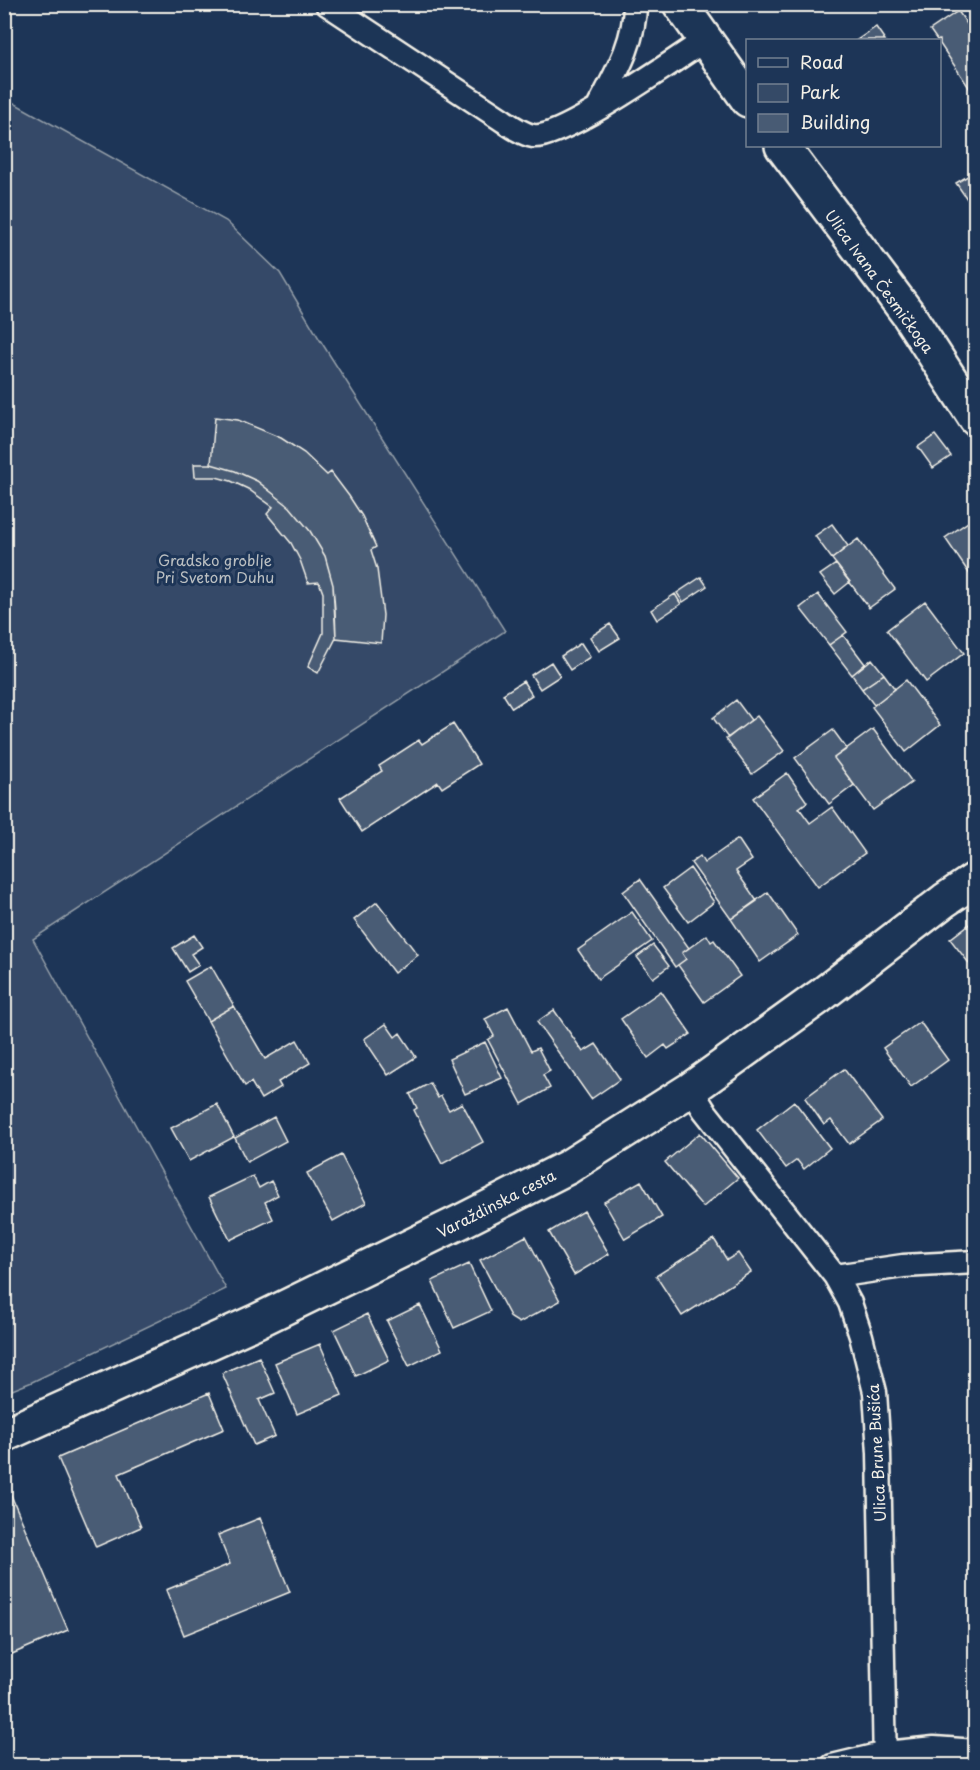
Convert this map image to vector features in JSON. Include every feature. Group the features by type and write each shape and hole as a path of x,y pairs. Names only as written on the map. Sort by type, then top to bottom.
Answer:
{"main road":[{"path":"680,4 746,99"},
{"name":"Ulica Ivana Česmičkoga","path":"783,147 908,314 975,418"},
{"name":"Varaždinska cesta","path":"945,900 975,863"},
{"name":"Varaždinska cesta","path":"4,1435 257,1321 568,1167 691,1089 819,997 975,879"}],"street":[{"path":"327,4 518,130 534,136 554,133 598,109 705,40"},
{"path":"598,109 630,41 635,21 635,4"},
{"name":"Ulica Brune Bušića","path":"691,1089 704,1110 836,1276 850,1303 861,1336 875,1392 879,1453 885,1759"},
{"path":"836,1276 903,1266 975,1262"},
{"path":"832,1766 885,1759 934,1748 975,1751"}],"green space":[{"name":"Gradsko groblje Pri Svetom Duhu","path":"5,98 226,221 280,273 505,631 33,939 226,1289 5,1393"}],"building":[{"path":"764,4 777,4 767,10"},
{"path":"958,11 976,37 976,85 970,89 941,46 941,39 936,39 930,30"},
{"path":"876,27 884,39 858,39"},
{"path":"976,171 976,212 956,183"},
{"path":"215,417 238,420 281,438 304,453 327,475 331,472 349,496 362,516 376,547 371,550 377,569 383,615 381,643 336,638 333,585 325,556 310,531 290,507 257,481 211,464"},
{"path":"935,435 951,456 933,468 918,447"},
{"path":"194,464 211,464 257,481 290,507 310,531 325,556 333,585 336,638 318,673 308,667 323,633 323,593 319,582 308,583 291,543 267,514 273,507 248,489 231,481 216,477 195,477"},
{"path":"974,518 976,520 976,573 971,576 945,538"},
{"path":"832,524 848,546 832,559 815,536"},
{"path":"858,539 895,589 869,608 832,559"},
{"path":"836,564 850,582 835,594 820,575"},
{"path":"701,577 707,586 683,602 677,593"},
{"path":"675,594 681,604 657,620 651,610"},
{"path":"818,594 847,632 829,645 800,608"},
{"path":"925,601 964,653 926,682 887,630"},
{"path":"610,624 620,638 599,651 590,637"},
{"path":"843,635 865,664 852,675 829,645"},
{"path":"581,643 590,657 570,670 561,656"},
{"path":"872,659 884,674 862,689 852,675"},
{"path":"551,662 560,676 540,689 531,675"},
{"path":"884,674 895,689 874,705 862,689"},
{"path":"906,680 940,725 906,752 872,707"},
{"path":"523,681 532,695 512,708 503,694"},
{"path":"736,700 751,720 728,738 713,718"},
{"path":"757,716 784,751 752,774 726,739"},
{"path":"453,724 479,764 442,788 438,782 362,832 340,798 382,771 379,766 419,740 422,744"},
{"path":"873,729 912,782 873,810 834,758"},
{"path":"833,730 847,749 834,758 854,785 829,804 795,758"},
{"path":"787,773 807,802 799,808 810,823 832,807 865,853 818,887 753,798"},
{"path":"738,839 752,860 736,871 757,901 731,919 691,863 700,856 704,863"},
{"path":"690,868 714,902 688,922 663,888"},
{"path":"640,879 689,948 682,953 686,959 675,967 623,892"},
{"path":"768,892 798,935 760,962 731,919"},
{"path":"377,902 418,955 394,973 354,920"},
{"path":"632,912 652,941 598,979 578,950"},
{"path":"976,919 976,971 975,971 950,939"},
{"path":"194,935 202,947 191,954 199,965 188,972 173,948"},
{"path":"707,935 711,942 714,940 740,976 704,1002 678,965 686,959 682,953"},
{"path":"653,945 669,966 653,978 637,957"},
{"path":"211,966 234,1006 208,1021 185,981"},
{"path":"661,991 691,1034 668,1049 665,1045 648,1058 621,1019"},
{"path":"234,1006 265,1059 297,1040 310,1063 278,1082 281,1087 261,1099 251,1082 245,1086 208,1021"},
{"path":"508,1007 531,1051 538,1048 550,1071 543,1075 550,1088 522,1104 488,1040 494,1036 485,1019"},
{"path":"554,1010 583,1052 596,1044 620,1079 591,1099 537,1022"},
{"path":"920,1022 948,1060 911,1087 883,1048"},
{"path":"386,1024 395,1037 400,1033 416,1057 388,1075 364,1039"},
{"path":"485,1042 502,1078 465,1094 449,1059"},
{"path":"844,1069 882,1120 849,1144 831,1120 824,1125 805,1098"},
{"path":"430,1083 438,1098 441,1096 449,1110 462,1103 483,1142 442,1164 414,1110 417,1108 410,1094"},
{"path":"794,1101 830,1148 804,1169 797,1160 786,1168 757,1130"},
{"path":"217,1104 234,1137 189,1161 171,1128"},
{"path":"274,1117 286,1141 247,1162 235,1138"},
{"path":"700,1133 738,1178 703,1207 665,1162"},
{"path":"341,1155 366,1203 333,1221 307,1173"},
{"path":"253,1176 259,1188 271,1181 278,1195 265,1202 273,1219 230,1240 209,1197"},
{"path":"641,1181 662,1217 625,1239 604,1202"},
{"path":"584,1211 609,1254 574,1275 549,1232"},
{"path":"526,1236 560,1301 519,1323 511,1318 480,1260"},
{"path":"714,1239 727,1260 738,1253 751,1272 682,1316 656,1276"},
{"path":"469,1264 491,1311 454,1328 432,1281"},
{"path":"420,1305 442,1350 409,1366 387,1321"},
{"path":"367,1314 389,1360 356,1376 334,1330"},
{"path":"320,1344 342,1395 297,1414 275,1363"},
{"path":"259,1357 275,1393 259,1400 275,1436 254,1445 222,1373"},
{"path":"209,1393 224,1429 119,1474 141,1527 96,1547 58,1458"},
{"path":"4,1486 8,1488 68,1630 5,1657"},
{"path":"260,1518 290,1592 184,1635 166,1590 230,1564 218,1535"}]}
